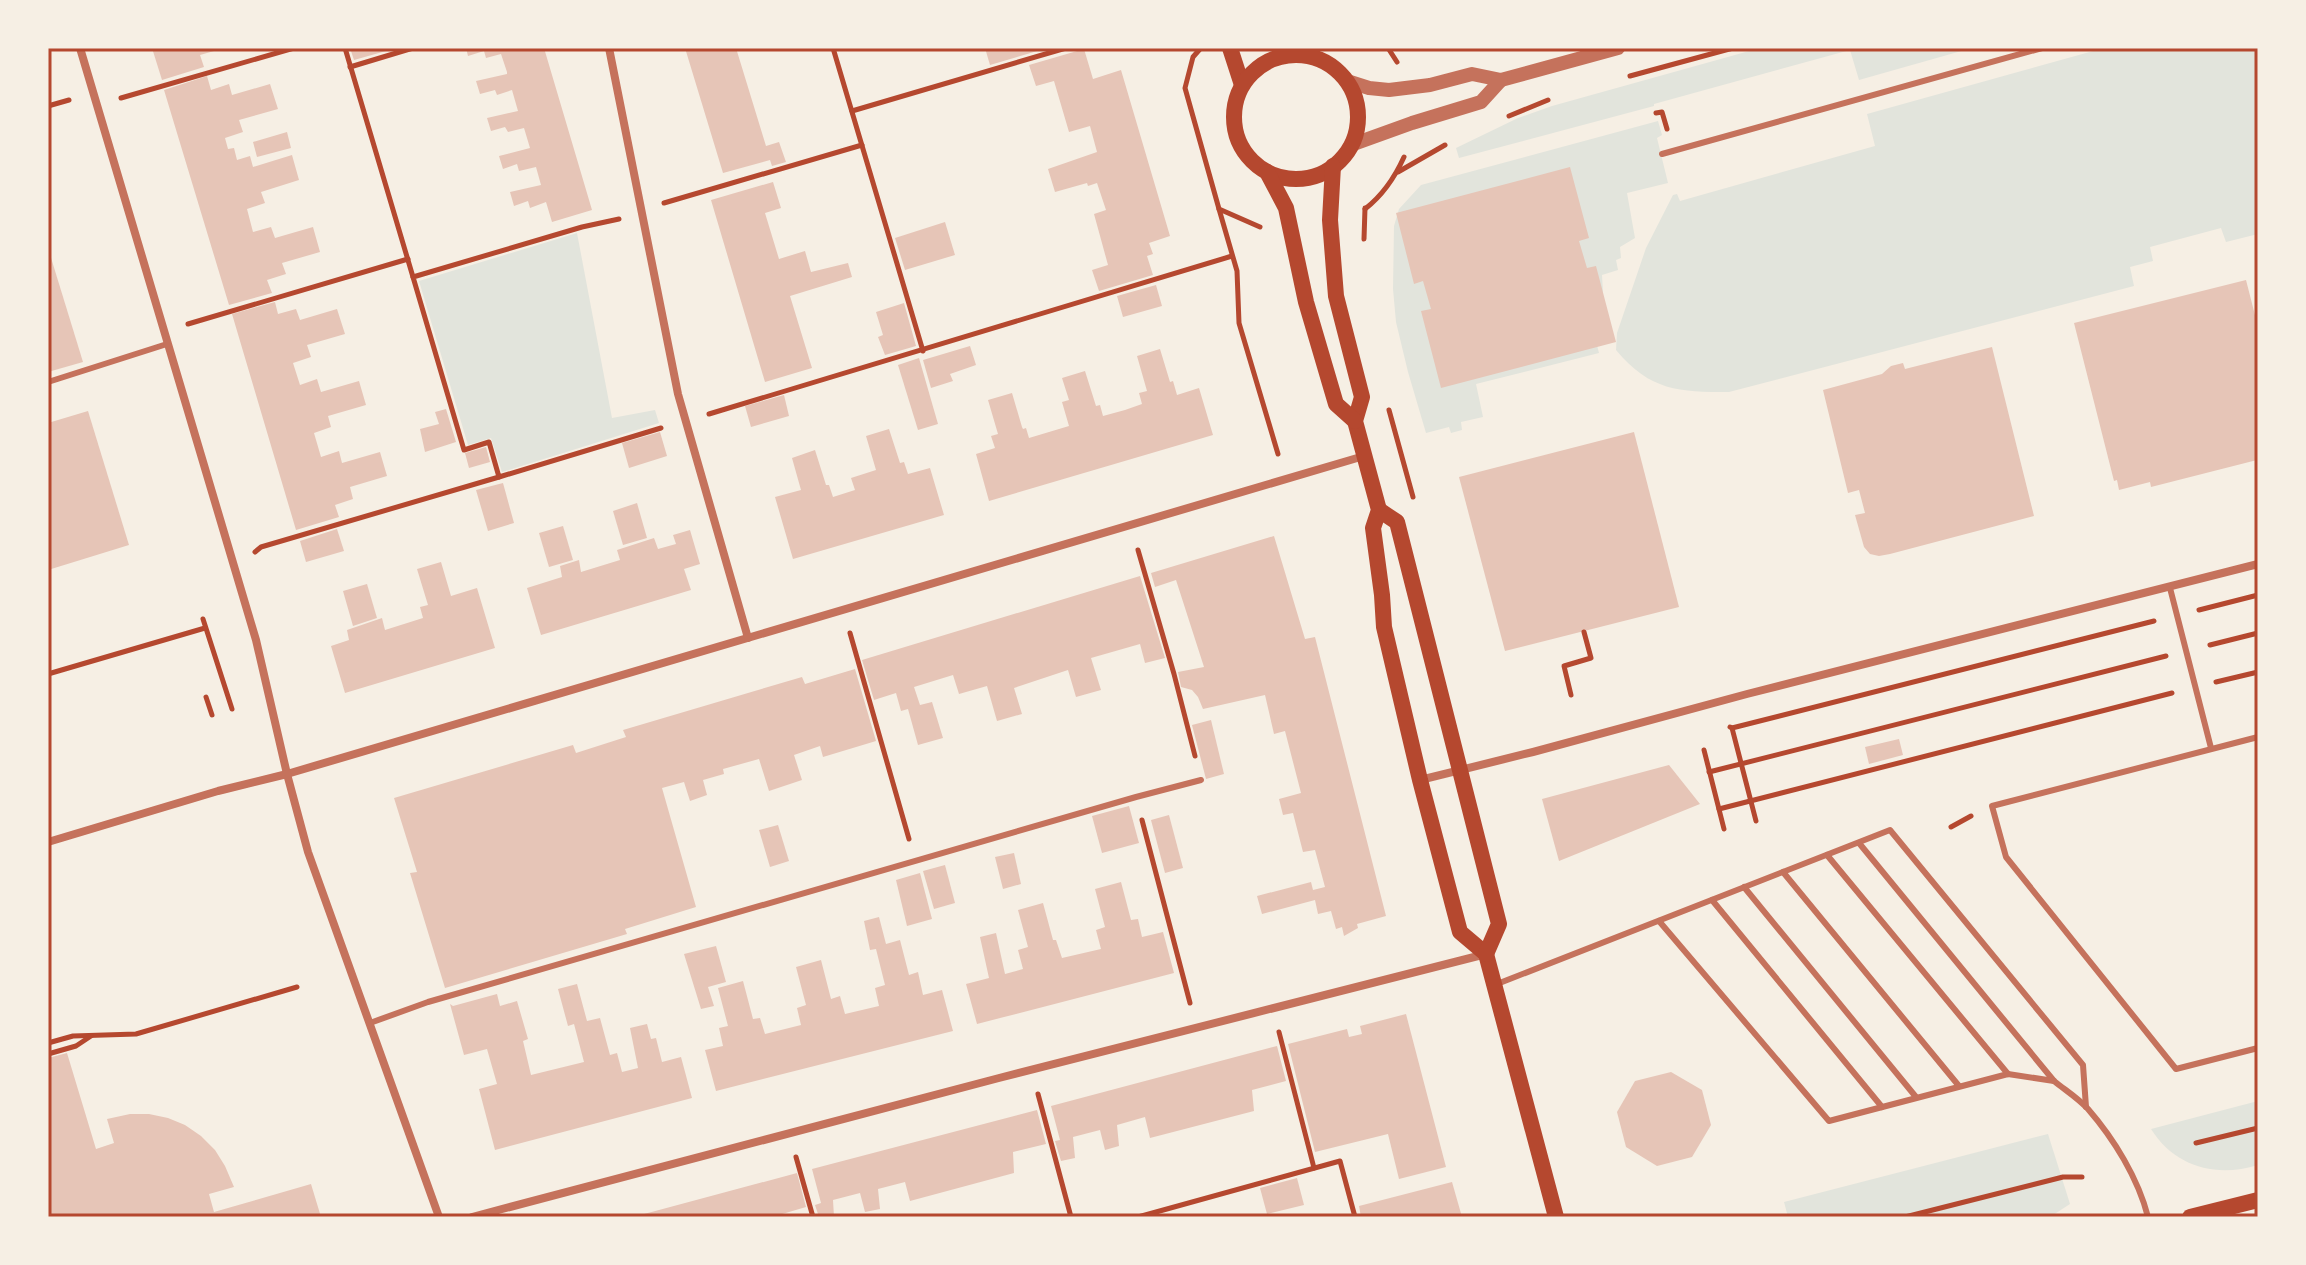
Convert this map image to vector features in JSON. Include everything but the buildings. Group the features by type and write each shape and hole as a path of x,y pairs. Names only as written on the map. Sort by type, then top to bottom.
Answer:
{"main road":[{"path":"1230,48 1242,85"},
{"path":"1288,51 1323,60 1347,81 1355,96 1358,112 1357,129 1343,157 1318,175 1301,179 1284,178 1267,172 1254,162 1243,150 1236,134 1234,118 1242,85 1251,73 1288,51"},
{"path":"1333,166 1330,220 1336,296 1362,397 1355,421 1379,510 1373,528 1384,627 1460,932 1486,954 1556,1217"},
{"path":"1267,172 1286,208 1306,302 1336,404 1355,421"},
{"path":"1379,510 1397,522 1499,924 1486,954"},
{"path":"2190,1217 2258,1200"}],"street":[{"path":"80,48 256,640 308,852 439,1217"},
{"path":"609,48 678,394 748,638"},
{"path":"1347,81 1389,90 1418,87 1472,74 1501,80 1618,48"},
{"path":"1351,145 1481,102 1501,80"},
{"path":"48,842 1365,456"},
{"path":"1420,780 2258,564"},
{"path":"472,1217 1486,954"}],"lane":[{"path":"1662,154 2042,48"},
{"path":"48,382 167,344"},
{"path":"2170,588 2211,748"},
{"path":"2258,737 1992,806 2006,857 2176,1069 2258,1048"},
{"path":"370,1023 428,1002 1201,780"},
{"path":"1494,986 1890,830 2083,1065 2086,1107"},
{"path":"1859,843 2054,1081 2086,1107 2115,1147 2143,1196 2148,1217"},
{"path":"1827,855 2008,1074"},
{"path":"1783,872 1959,1086"},
{"path":"1744,887 1916,1097"},
{"path":"1712,900 1882,1107"},
{"path":"1659,921 1829,1121 2008,1074 2054,1081"}],"path":[{"path":"132,94 294,48"},
{"path":"345,48 464,450 489,442 499,477"},
{"path":"350,67 413,48"},
{"path":"833,48 923,351"},
{"path":"852,111 1066,48"},
{"path":"1194,48 1185,88 1238,280 1239,323 1284,478"},
{"path":"1190,56 1201,48"},
{"path":"1620,79 1733,48"},
{"path":"48,106 81,96"},
{"path":"1502,118 1550,100"},
{"path":"1397,173 1459,139"},
{"path":"678,200 862,145"},
{"path":"1364,243 1363,210 1385,190 1397,173 1406,150"},
{"path":"1219,209 1267,229"},
{"path":"413,277 621,218 620,211"},
{"path":"719,411 1232,256"},
{"path":"200,320 408,259"},
{"path":"1387,405 1417,509"},
{"path":"261,547 670,425"},
{"path":"1140,556 1201,780"},
{"path":"2204,609 2258,595"},
{"path":"203,619 232,709"},
{"path":"1724,724 1732,728 2154,621"},
{"path":"48,674 205,628"},
{"path":"1571,695 1564,666 1591,658 1584,632"},
{"path":"2213,644 2258,633"},
{"path":"852,641 916,861"},
{"path":"1709,772 2162,657"},
{"path":"2222,680 2258,672"},
{"path":"1719,809 2171,693"},
{"path":"206,697 212,715"},
{"path":"1732,728 1756,821"},
{"path":"1704,750 1724,829"},
{"path":"1136,797 1190,1002"},
{"path":"48,1043 73,1036 136,1034 297,987"},
{"path":"48,1054 76,1046 92,1035"},
{"path":"1283,1045 1314,1168"},
{"path":"1042,1109 1071,1217"},
{"path":"2196,1143 2258,1128"},
{"path":"1138,1217 1340,1161 1355,1217"},
{"path":"801,1172 813,1217"},
{"path":"1905,1217 2063,1177 2082,1177"}],"shaded area":[{"path":"1760,48 1972,48 1859,80 1850,50 1459,158 1456,148 1518,118"},
{"path":"2104,48 2258,48 2258,234 2226,242 2221,228 2150,247 2153,261 2130,267 2134,286 1729,392 1680,390 1666,386 1641,374 1616,350 1617,333 1646,248 1673,195 1677,194 1680,201 1875,146 1867,114"},
{"path":"1658,121 1662,135 1657,138 1668,183 1627,193 1635,238 1620,247 1621,258 1616,260 1618,270 1602,275 1603,292 1588,310 1599,353 1476,384 1483,417 1461,422 1462,430 1451,433 1449,427 1426,433 1396,322 1394,226 1399,209 1421,185"},
{"path":"577,233 612,418 655,410 659,423 502,472 491,438 468,445 419,281"},
{"path":"2258,1101 2258,1165 2227,1170 2198,1166 2172,1152 2151,1129"},
{"path":"2048,1134 2070,1204 2050,1217 1788,1217 1784,1202"}]}
